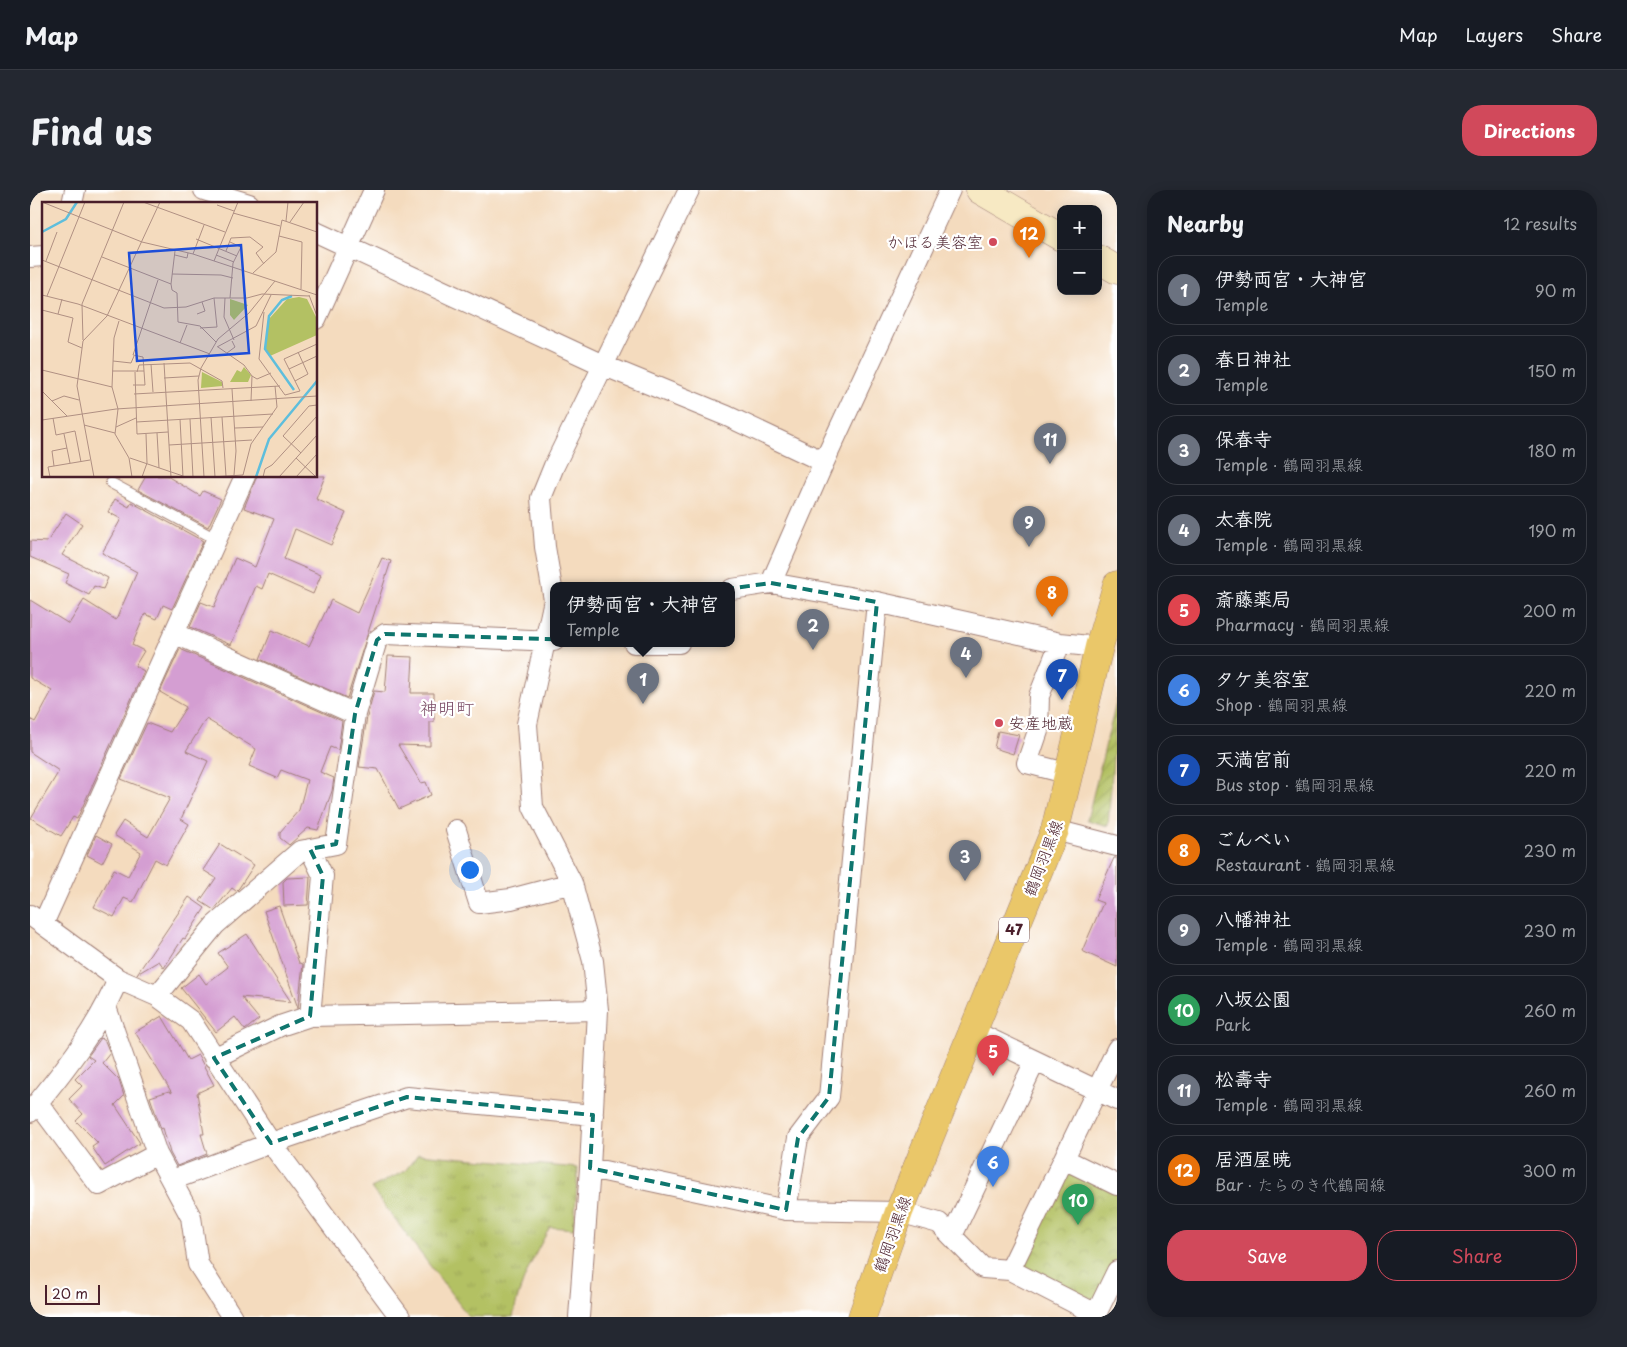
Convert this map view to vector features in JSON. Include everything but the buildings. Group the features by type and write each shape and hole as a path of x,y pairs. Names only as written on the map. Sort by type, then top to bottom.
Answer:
{"main road":[{"path":"980,190 1057,235"},
{"path":"1102,261 1117,270"},
{"name":"鶴岡羽黒線","path":"862,1317 899,1212 1055,830 1099,647 1117,585"}],"street":[{"path":"204,190 243,202"},
{"path":"318,315 374,190"},
{"path":"551,582 545,547 541,498 554,466 605,366 689,190"},
{"path":"771,584 824,462 950,190"},
{"path":"318,233 605,366 727,416 824,462"},
{"path":"244,478 174,633 36,919 118,979 157,996 191,1021 271,1143 400,1317"},
{"path":"735,589 771,584 877,602 1060,643 1099,647"},
{"path":"786,1210 798,1138 829,1097 877,602"},
{"path":"174,633 355,714"},
{"path":"157,996 214,925 300,852 336,844 355,714 377,640 385,634 549,641 527,724 533,807 572,883 593,961 598,1010 594,1115 579,1317"},
{"path":"1060,643 1039,696 1038,730 1027,763 1070,774"},
{"path":"456,830 479,903 512,899 572,883"},
{"path":"1055,830 1117,846"},
{"path":"310,849 324,876 310,1016"},
{"path":"118,979 106,1007 69,1064 34,1108 99,1185 157,1154"},
{"path":"106,1007 157,1154 191,1217 198,1264 232,1317"},
{"path":"214,1058 280,1026 310,1016 598,1010"},
{"path":"972,1031 1117,1100"},
{"path":"1010,1270 1117,1049"},
{"path":"952,1236 1035,1061"},
{"path":"172,1180 271,1143 407,1097 594,1115"},
{"path":"1064,1159 1117,1185"},
{"path":"590,1168 786,1210 899,1212 939,1223 983,1268 1010,1270 1096,1314 1117,1271"}],"lane":[{"path":"111,483 216,539"}],"highlighted area":[{"path":"771,583 877,602 829,1097 798,1138 786,1210 590,1168 593,1115 407,1097 271,1143 214,1058 310,1016 323,876 310,849 336,844 355,714 377,640 385,634 679,643 712,591"}],"green space":[{"path":"1117,699 1117,708 1108,826 1087,820"},
{"path":"418,1154 578,1168 574,1229 550,1227 523,1281 513,1317 469,1317 371,1188 405,1171"},
{"path":"1067,1165 1117,1190 1117,1260 1094,1307 1018,1267"}],"place":[{"name":"かほる美容室","path":"993,242"},
{"name":"居酒屋暁","path":"1029,258"},
{"name":"松壽寺","path":"1050,464"},
{"name":"八幡神社","path":"1029,547"},
{"name":"ごんべい","path":"1052,617"},
{"name":"春日神社","path":"813,650"},
{"name":"太春院","path":"966,678"},
{"name":"天満宮前","path":"1062,700"},
{"name":"伊勢両宮・大神宮","path":"643,704"},
{"name":"安産地蔵","path":"999,723"},
{"name":"保春寺","path":"965,881"},
{"name":"斎藤薬局","path":"993,1076"},
{"name":"タケ美容室","path":"993,1187"},
{"name":"八坂公園","path":"1078,1225"}],"district":[{"name":"神明町","path":"447,709"}]}
